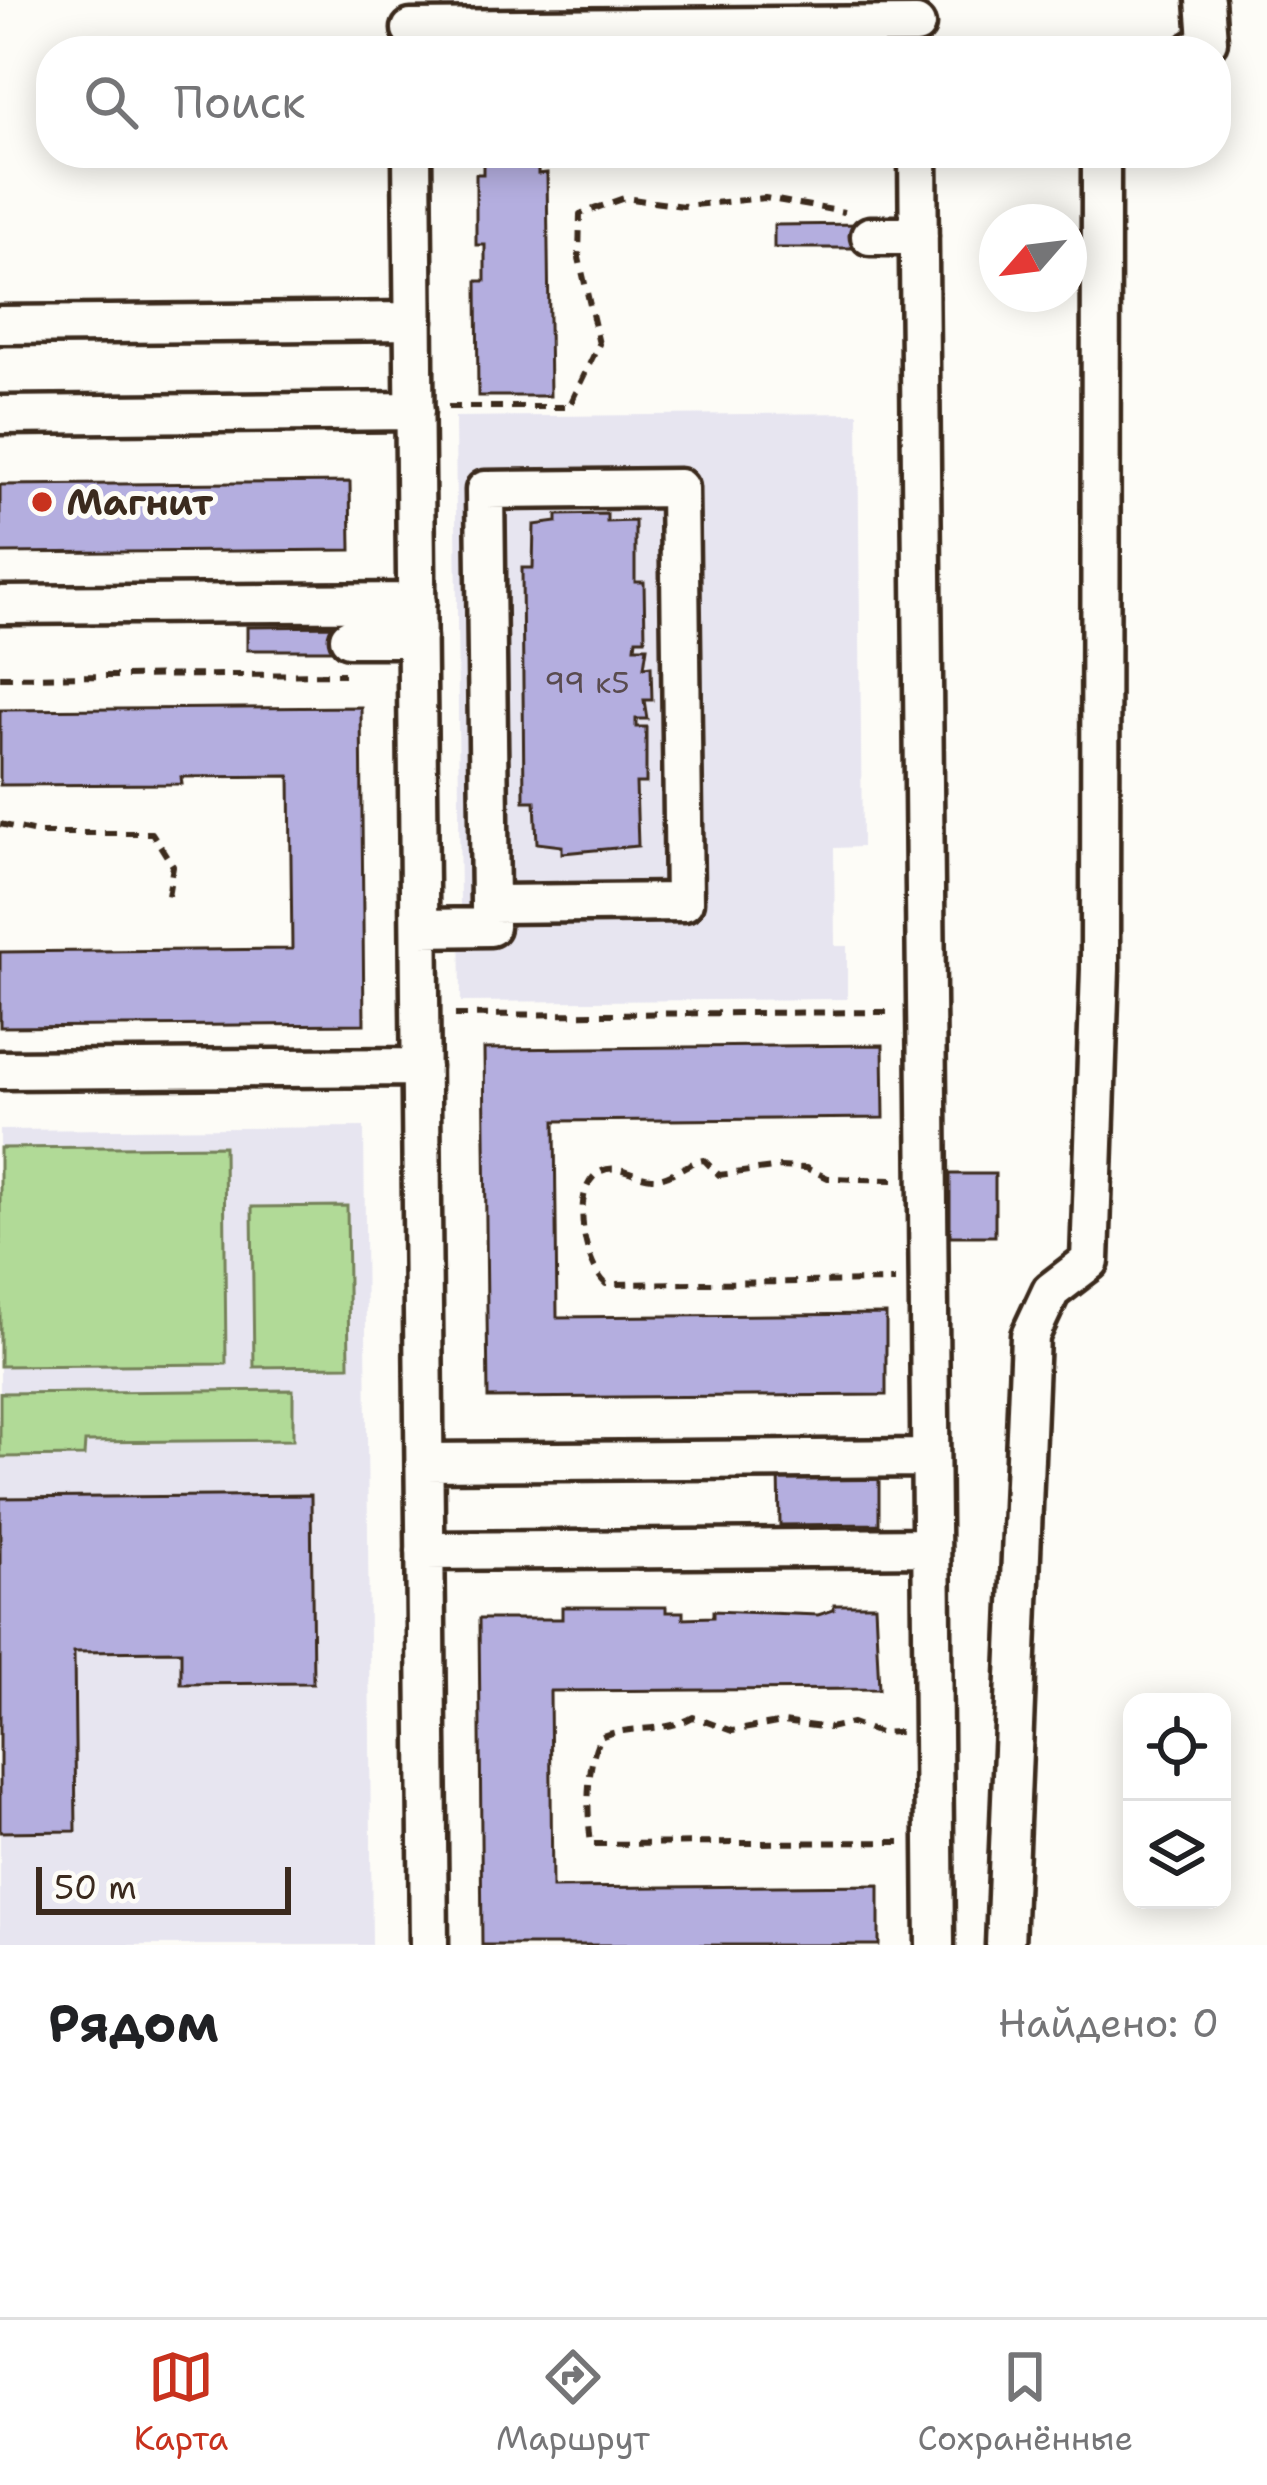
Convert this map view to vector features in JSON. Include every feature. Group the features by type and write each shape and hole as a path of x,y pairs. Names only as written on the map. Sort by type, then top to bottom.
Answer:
{"lane":[{"path":"1204,0 1208,36"},
{"path":"411,27 916,25"},
{"path":"412,168 429,1945"},
{"path":"918,168 935,1945"},
{"path":"1005,1945 1030,1336 1051,1291 1090,1261 1100,969 1101,168"},
{"path":"859,224 919,236"},
{"path":"0,325 414,322"},
{"path":"0,415 415,410"},
{"path":"419,928 490,927 485,490 679,488 684,902 490,904"},
{"path":"0,605 417,620"},
{"path":"348,656 417,620"},
{"path":"0,1070 421,1066"},
{"path":"425,1462 930,1458"},
{"path":"425,1552 931,1547"}],"path":[{"path":"415,410 569,407 599,344 579,258 580,214 624,198 683,206 765,198 859,224"},
{"path":"0,677 348,656"},
{"path":"0,824 41,833 152,832 173,866 167,902"},
{"path":"421,1016 926,1011"},
{"path":"928,1184 862,1175 828,1178 793,1168 719,1175 704,1160 653,1179 609,1168 594,1175 586,1189 584,1250 592,1271 605,1284 928,1281"},
{"path":"932,1731 879,1733 852,1723 829,1728 783,1722 732,1731 693,1717 671,1729 621,1728 600,1737 592,1756 587,1819 591,1844 934,1841"}],"shaded area":[{"path":"858,413 862,847 834,848 835,946 847,946 847,999 461,1002 455,417"},
{"path":"364,1127 372,1945 0,1945 0,1130"}],"green space":[{"path":"224,1146 226,1364 0,1366 0,1148"},
{"path":"347,1206 349,1366 254,1367 252,1207"},
{"path":"293,1390 293,1440 85,1442 84,1456 0,1457 0,1393"}],"building":[{"path":"483,168 538,168 538,174 547,173 550,396 478,396 477,281 485,281 485,245 476,245 476,174 483,174"},
{"path":"869,224 870,248 774,248 774,225"},
{"path":"350,482 351,550 0,553 0,485"},
{"path":"607,514 607,522 635,521 635,582 644,582 645,639 636,639 635,647 647,647 644,667 651,666 652,700 644,700 647,719 636,719 636,727 646,727 646,783 636,783 638,846 562,853 562,846 537,843 535,801 524,801 522,568 533,568 534,525 557,522 557,515"},
{"path":"348,626 349,650 247,650 247,627"},
{"path":"348,626 349,650 247,650 247,627"},
{"path":"361,707 364,1024 0,1027 0,952 292,949 290,776 181,777 182,784 0,785 0,710"},
{"path":"883,1045 884,1118 555,1121 557,1317 886,1314 886,1395 488,1398 484,1049"},
{"path":"950,1174 995,1174 995,1236 950,1236"},
{"path":"879,1470 879,1524 780,1525 779,1471"},
{"path":"311,1495 313,1683 181,1684 181,1651 74,1652 76,1831 0,1832 0,1498"},
{"path":"834,1605 875,1605 879,1689 550,1691 552,1888 879,1885 879,1945 482,1945 479,1619 562,1619 562,1607 666,1607 666,1612 683,1612 683,1618 713,1617 713,1611 818,1615 834,1610"}],"place":[{"name":"Магнит","path":"42,502"}]}
